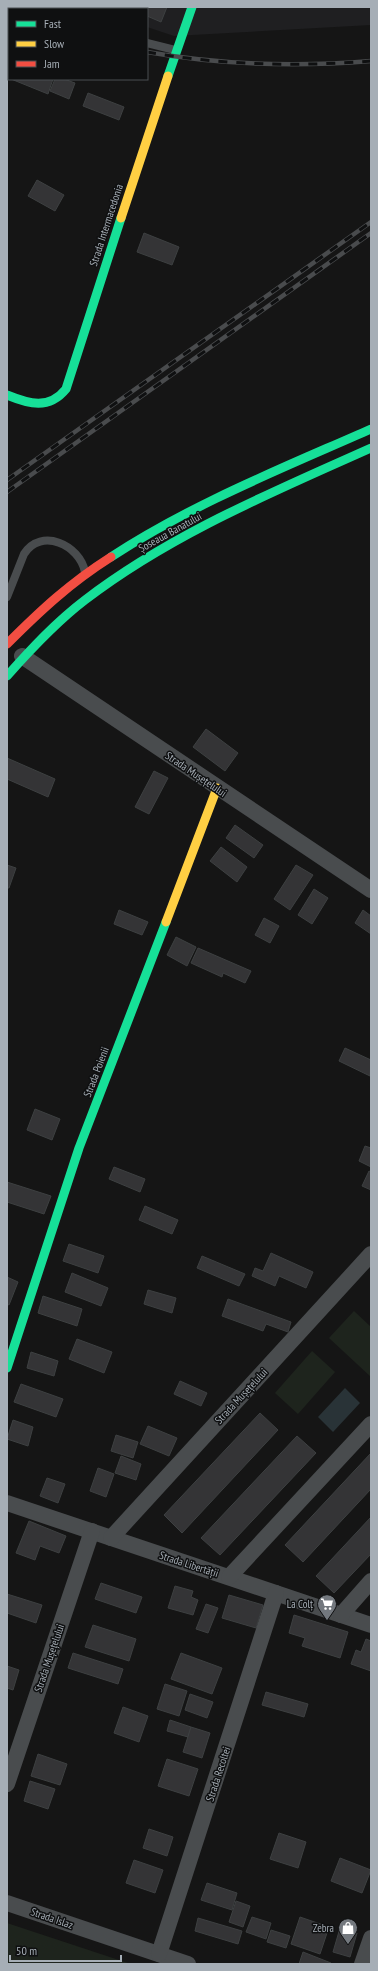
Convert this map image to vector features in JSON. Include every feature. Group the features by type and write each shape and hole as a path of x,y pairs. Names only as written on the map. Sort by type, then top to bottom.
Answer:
{"street":[{"name":"Strada Intermacedonia","path":"7,395 26,404 45,404 55,401 66,389 157,107 178,51 192,7"},
{"name":"Șoseaua Banatului","path":"7,644 48,601 85,574 130,545 185,515 371,429"},
{"name":"Șoseaua Banatului","path":"7,676 22,656 66,615 140,561 248,504 371,448"},
{"name":"Strada Mușețelului","path":"22,656 371,890"},
{"name":"Strada Poienii","path":"7,1368 79,1148 217,788"},
{"name":"Strada Mușețelului","path":"111,1538 371,1254"},
{"path":"229,1577 371,1424"},
{"name":"Strada Libertății","path":"7,1503 371,1625"},
{"name":"Strada Mușețelului","path":"7,1784 92,1531"},
{"path":"341,1615 371,1581"},
{"name":"Strada Recoltei","path":"159,1954 276,1593"},
{"name":"Strada Islaz","path":"7,1903 188,1964"},
{"path":"362,1964 371,1938"}],"lane":[{"path":"148,43 178,51"},
{"path":"7,597 24,554 38,542 53,540 64,545 76,556 84,568 85,574 80,591 73,601 38,632 22,656"},
{"path":"7,633 19,630"}],"shaded area":[{"path":"85,7 371,7 371,25 174,36 148,27 148,8"},
{"path":"354,1311 371,1327 371,1377 329,1338"},
{"path":"312,1351 335,1372 298,1414 275,1393"},
{"path":"345,1388 360,1403 333,1432 318,1417"},
{"path":"7,1923 19,1927 131,1964 7,1964"}],"building":[{"path":"167,7 161,22 148,16 148,8 129,8"},
{"path":"13,80 53,80 48,94"},
{"path":"55,80 67,80 75,83 69,99 50,91"},
{"path":"88,93 124,107 119,120 83,106"},
{"path":"37,180 64,195 55,211 28,196"},
{"path":"144,233 179,247 172,265 137,252"},
{"path":"206,729 238,753 225,771 193,747"},
{"path":"7,758 55,779 48,797 7,779"},
{"path":"154,771 168,778 149,814 135,807"},
{"path":"235,825 263,845 254,858 226,838"},
{"path":"221,847 247,867 237,882 210,861"},
{"path":"7,865 16,868 9,888 7,888"},
{"path":"296,865 313,875 290,910 274,899"},
{"path":"314,889 328,898 312,924 298,915"},
{"path":"119,910 148,922 142,935 114,924"},
{"path":"363,910 371,916 371,934 355,923"},
{"path":"264,918 279,926 270,943 255,935"},
{"path":"176,937 196,947 187,966 167,955"},
{"path":"198,948 251,971 245,983 223,973 222,977 191,963"},
{"path":"345,1048 371,1060 370,1076 339,1061"},
{"path":"35,1109 60,1119 52,1140 27,1130"},
{"path":"365,1146 371,1148 371,1167 359,1161"},
{"path":"114,1167 145,1179 140,1192 109,1179"},
{"path":"369,1171 371,1172 371,1190 362,1186"},
{"path":"7,1182 51,1196 44,1214 7,1202"},
{"path":"145,1206 178,1220 172,1234 139,1220"},
{"path":"69,1244 104,1256 98,1273 63,1261"},
{"path":"271,1253 313,1272 306,1288 279,1276 275,1286 252,1276 255,1268 263,1271"},
{"path":"202,1256 245,1274 239,1286 197,1268"},
{"path":"72,1273 108,1288 101,1306 65,1292"},
{"path":"7,1277 18,1282 9,1305 7,1304"},
{"path":"148,1290 176,1298 172,1313 144,1304"},
{"path":"43,1296 82,1309 77,1326 38,1313"},
{"path":"228,1299 291,1322 288,1332 266,1324 263,1331 222,1316"},
{"path":"77,1339 112,1352 104,1373 69,1359"},
{"path":"31,1352 58,1361 54,1376 27,1368"},
{"path":"180,1381 207,1393 201,1406 174,1394"},
{"path":"21,1384 63,1399 56,1417 14,1402"},
{"path":"260,1413 278,1430 182,1533 164,1515"},
{"path":"13,1420 33,1427 28,1446 7,1439"},
{"path":"148,1426 177,1438 169,1456 140,1444"},
{"path":"116,1435 138,1442 133,1458 111,1451"},
{"path":"297,1436 316,1453 220,1555 201,1538"},
{"path":"371,1453 371,1489 303,1562 285,1545"},
{"path":"121,1456 141,1464 136,1480 115,1473"},
{"path":"98,1468 114,1474 106,1497 90,1491"},
{"path":"47,1478 65,1484 58,1503 40,1496"},
{"path":"371,1517 371,1554 334,1593 316,1576"},
{"path":"29,1521 66,1536 59,1553 40,1546 35,1560 16,1553"},
{"path":"101,1583 142,1597 136,1613 95,1599"},
{"path":"175,1586 193,1591 191,1597 198,1600 193,1615 168,1608"},
{"path":"7,1594 42,1605 36,1623 7,1613"},
{"path":"229,1595 263,1605 256,1628 222,1618"},
{"path":"206,1604 218,1608 208,1633 196,1629"},
{"path":"294,1615 348,1632 340,1658 302,1646 305,1638 289,1633"},
{"path":"93,1625 136,1639 129,1661 85,1647"},
{"path":"366,1639 371,1641 371,1671 351,1664 356,1650 361,1652"},
{"path":"73,1653 123,1669 118,1684 68,1668"},
{"path":"181,1653 222,1668 212,1694 171,1679"},
{"path":"7,1666 19,1670 13,1690 7,1688"},
{"path":"165,1684 187,1691 179,1716 157,1709"},
{"path":"266,1692 308,1704 304,1717 262,1705"},
{"path":"190,1694 213,1702 207,1718 185,1710"},
{"path":"123,1707 148,1716 139,1742 114,1733"},
{"path":"170,1720 191,1727 188,1737 167,1731"},
{"path":"191,1727 210,1733 202,1758 183,1752"},
{"path":"38,1754 67,1764 60,1785 31,1776"},
{"path":"167,1759 198,1769 189,1796 158,1786"},
{"path":"30,1781 55,1789 48,1809 24,1801"},
{"path":"149,1829 173,1837 167,1856 143,1848"},
{"path":"279,1833 306,1842 298,1868 270,1859"},
{"path":"340,1858 371,1870 362,1893 331,1881"},
{"path":"134,1860 163,1870 155,1893 126,1883"},
{"path":"207,1883 237,1893 232,1910 201,1900"},
{"path":"236,1901 250,1906 243,1927 229,1922"},
{"path":"252,1917 271,1923 266,1939 246,1932"},
{"path":"300,1917 329,1927 320,1954 291,1944"},
{"path":"198,1918 242,1931 238,1944 195,1931"},
{"path":"340,1928 357,1933 350,1957 333,1952"},
{"path":"271,1930 290,1936 286,1948 267,1942"},
{"path":"303,1952 331,1963 331,1964 299,1964"}],"railway":[{"path":"148,52 203,60 259,64 315,64 371,61"},
{"path":"7,480 371,222"},
{"path":"7,492 371,233"}],"traffic: fast":[{"path":"168,76 192,7"},
{"path":"7,395 23,401 38,403 53,400 66,389 121,218"},
{"path":"111,557 173,520 206,503 371,429"},
{"path":"7,676 64,617 118,576 187,535 224,516 260,498 371,448"},
{"path":"7,1368 79,1148 166,922"}],"traffic: slow":[{"path":"121,218 168,76"},
{"path":"166,922 217,788"}],"traffic: jam":[{"path":"7,644 56,598 82,577 111,557"}],"place":[{"name":"La Colț","path":"327,1621"},
{"name":"Zebra","path":"348,1945"}]}
